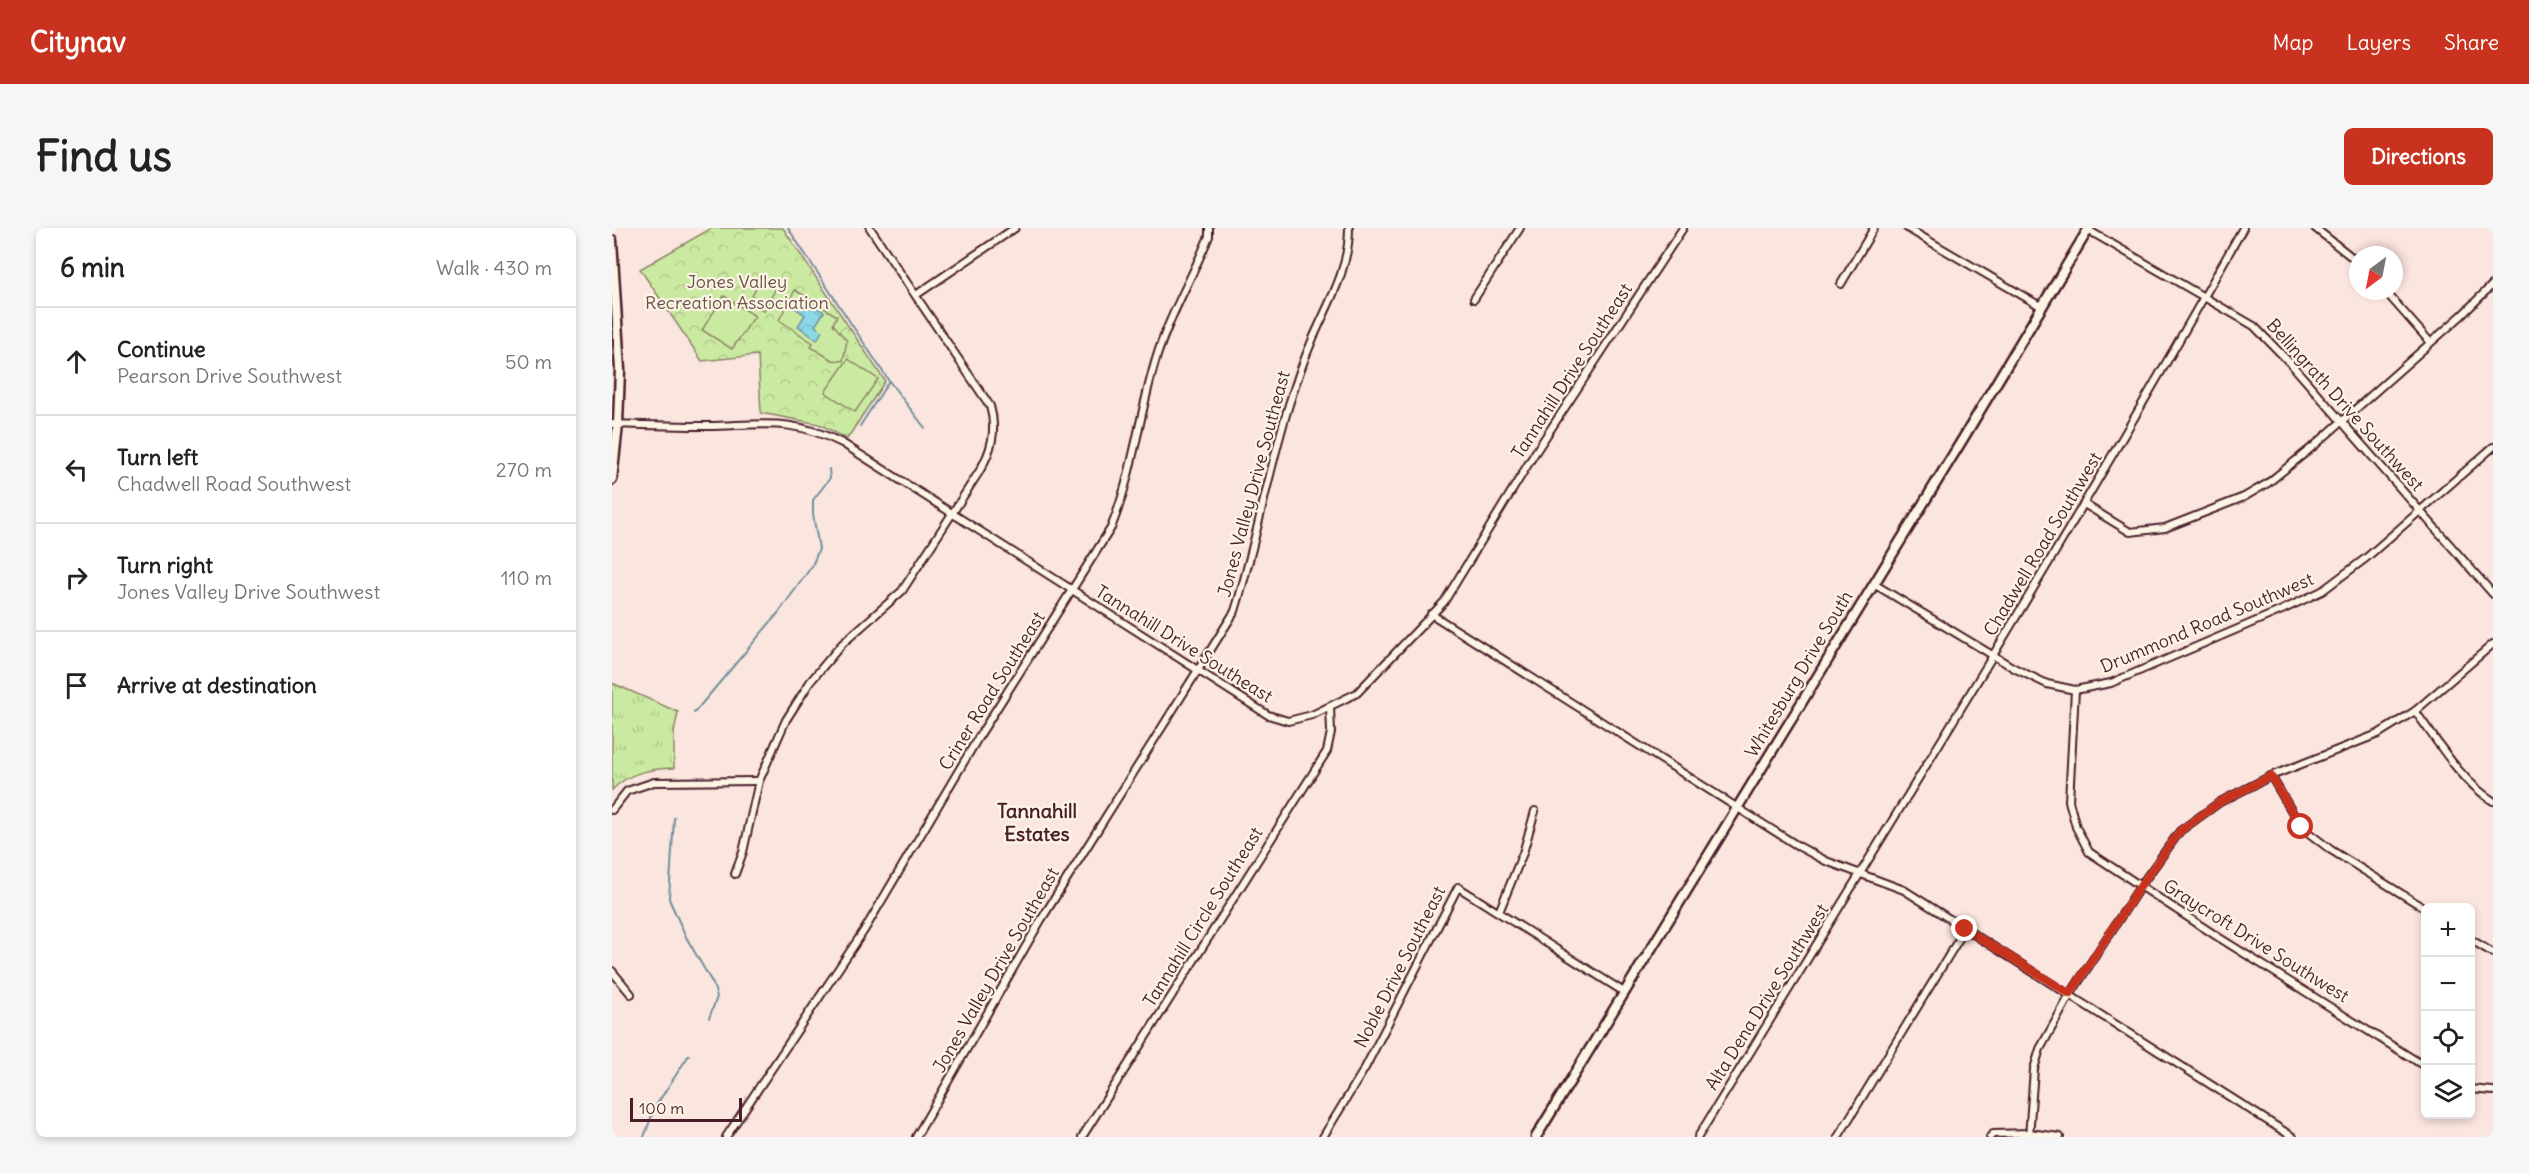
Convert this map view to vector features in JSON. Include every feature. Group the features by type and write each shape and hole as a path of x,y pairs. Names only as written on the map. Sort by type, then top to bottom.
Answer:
{"main road":[{"name":"Whitesburg Drive South","path":"1536,1137 2088,229"},
{"path":"612,240 620,370 612,480"}],"street":[{"path":"735,874 743,852 759,781 786,720 810,682 842,644 902,591 988,456 994,426 990,406 870,228"},
{"path":"916,295 1015,228"},
{"name":"Criner Road Southeast","path":"726,1137 865,929 978,738 1111,528 1121,504 1156,360 1167,326 1201,255 1209,228"},
{"name":"Jones Valley Drive Southeast","path":"916,1137 1041,920 1235,611 1291,398 1301,367 1339,285 1349,246 1349,228"},
{"path":"1474,299 1520,228"},
{"name":"Tannahill Drive Southeast","path":"615,424 702,426 766,422 798,426 822,433 842,443 1268,715 1288,721 1312,715 1357,693 1444,602 1535,453 1683,228"},
{"path":"1840,284 1874,228"},
{"path":"1907,228 2042,307"},
{"name":"Chadwell Road Southwest","path":"1861,873 2084,504 2243,228"},
{"path":"2314,228 2349,253"},
{"name":"Bellingrath Drive Southwest","path":"2088,229 2254,326 2292,365 2493,594"},
{"path":"2084,504 2130,532 2165,528 2244,497 2268,483 2341,422 2493,284"},
{"path":"2393,300 2430,342"},
{"name":"Drummond Road Southwest","path":"1874,584 1993,656 2047,684 2075,690 2111,683 2322,591 2366,558 2493,447"},
{"path":"1431,614 1798,846 1826,861 1904,890 2293,1137"},
{"path":"2029,1135 2034,1069 2040,1049 2070,994 2141,885 2180,831 2220,802 2271,776 2378,734 2415,711 2493,644"},
{"name":"Graycroft Drive Southwest","path":"2075,690 2069,801 2076,827 2089,852 2218,937 2421,1065"},
{"name":"Tannahill Circle Southeast","path":"1082,1137 1327,751 1330,707"},
{"path":"2415,711 2453,764 2481,794 2493,801"},
{"path":"2271,776 2301,827 2331,850 2421,906"},
{"path":"612,810 627,791 654,782 759,781"},
{"path":"1499,912 1523,853 1534,811"},
{"name":"Alta Dena Drive Southwest","path":"1698,1137 1861,873"},
{"name":"Noble Drive Southeast","path":"1323,1137 1365,1068 1458,887 1624,992"},
{"path":"1838,1137 1965,929"},
{"path":"2475,942 2493,953"},
{"path":"612,971 631,994"},
{"path":"2475,1089 2493,1091"},
{"path":"1990,1137 1993,1134 2060,1137"}],"green space":[{"name":"Jones Valley Recreation Association","path":"712,228 783,228 885,381 847,439 819,424 761,413 758,355 702,361 640,269"},
{"path":"762,277 777,286 764,311 749,302"},
{"path":"795,290 837,316 833,324 847,341 843,361 832,360 811,347 813,343 779,320"},
{"path":"724,296 755,316 732,349 702,330"},
{"path":"848,359 878,379 855,412 825,392"},
{"path":"612,683 678,712 674,733 674,768 657,769 633,775 612,790"}],"water":[{"path":"801,298 824,312 815,326 822,331 817,340 798,326 805,315 795,308"}],"waterway":[{"path":"788,228 889,381 925,428"},
{"path":"860,426 889,381"},
{"path":"694,713 779,612 812,566 819,549 813,500 830,478 829,469"},
{"path":"674,818 669,899 686,937 713,984 717,997 709,1018"},
{"path":"644,1137 655,1107 689,1055"}],"district":[{"name":"Tannahill Estates","path":"1037,822"}],"route":[{"path":"1965,929 2070,994 2141,885 2180,831 2220,802 2271,776 2301,827"}]}
